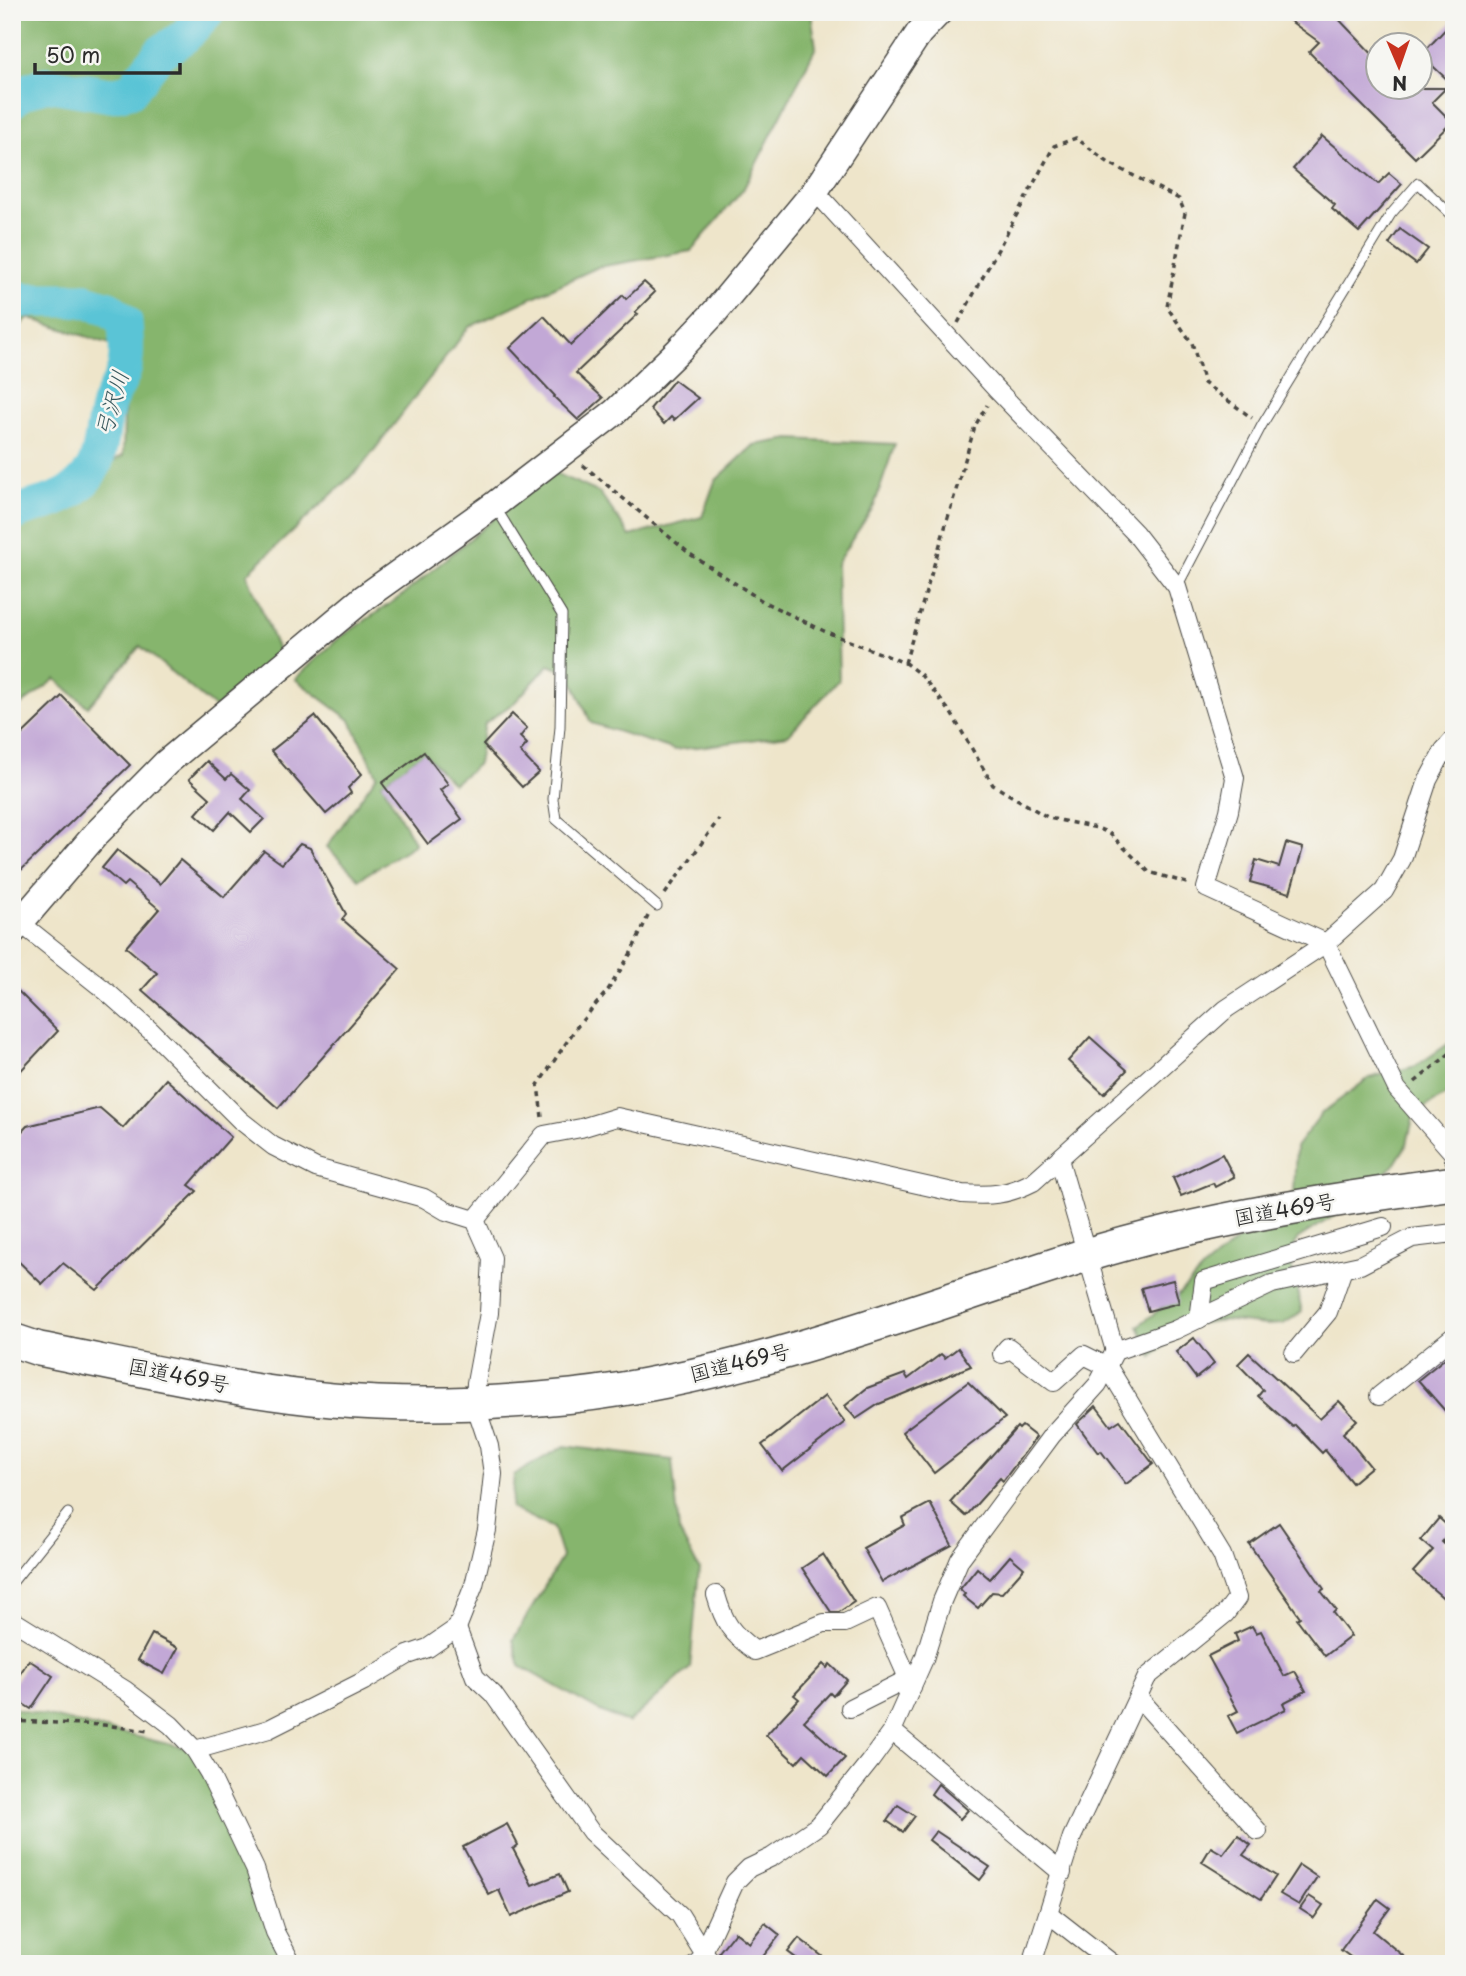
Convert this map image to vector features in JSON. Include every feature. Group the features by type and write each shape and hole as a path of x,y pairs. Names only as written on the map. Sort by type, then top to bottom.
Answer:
{"highway":[{"name":"国道469号","path":"12,1340 39,1349 213,1384 333,1400 475,1404 574,1395 666,1381 782,1354 1087,1255 1453,1162"}],"street":[{"path":"195,1750 269,1729 428,1648 457,1628 474,1585 487,1530 493,1474 489,1446 475,1404 476,1383 489,1313 492,1258 475,1220 446,1211 424,1198 316,1168 273,1146 240,1120 152,1032 107,992 15,924 96,834 166,763 356,604 494,505 615,412 679,350 714,313 815,191 906,52 939,12"},
{"path":"815,191 996,389 1135,534 1177,587 1236,778 1206,888 1326,943 1396,1089 1453,1162"},
{"path":"475,1220 544,1135 617,1117 962,1194 988,1196 1012,1192 1033,1182 1226,1009 1326,943 1384,891 1402,859 1428,780 1444,750 1454,739"},
{"path":"1032,1964 1072,1837 1147,1678 1226,1614 1237,1598 1222,1555 1111,1359 1087,1255 1059,1159"},
{"path":"1199,1319 1204,1281 1383,1227"},
{"path":"1002,1354 1008,1347 1054,1382 1084,1355 1111,1359 1272,1284 1360,1265 1412,1238 1454,1233"},
{"path":"1294,1353 1328,1312 1343,1269"},
{"path":"1379,1396 1454,1336"},
{"path":"709,1958 735,1882 749,1868 772,1857 819,1825 892,1731 910,1683 924,1659 942,1601 960,1559 1052,1435 1098,1384 1111,1359"},
{"path":"716,1595 723,1619 740,1640 755,1651 824,1623 845,1623 877,1608 910,1683"},
{"path":"12,1620 125,1690 171,1726 195,1750 209,1773 255,1869 275,1932 292,1964"},
{"path":"457,1628 475,1677 493,1694 591,1832 680,1915 709,1958"},
{"path":"850,1708 910,1683"},
{"path":"1138,1697 1258,1831"},
{"path":"892,1731 1062,1873"},
{"path":"1049,1914 1113,1964"}],"lane":[{"path":"1177,587 1262,425 1391,214 1418,183 1454,217"},
{"path":"494,505 562,615 560,727 553,799 556,819 657,906"},
{"path":"12,1583 68,1513"},
{"path":"689,1964 709,1958"}],"path":[{"path":"950,339 1054,146 1076,138 1109,163 1179,199 1185,213 1167,307 1192,343 1204,383 1262,425"},
{"path":"905,663 975,426 996,389"},
{"path":"565,451 690,554 764,602 824,631 905,663 921,675 951,713 993,785 1049,818 1097,828 1109,834 1149,872 1206,888"},
{"path":"544,1135 538,1085 576,1028 608,990 631,953 650,912 719,819"},
{"path":"1396,1089 1418,1082 1454,1050"},
{"path":"12,1721 104,1725 153,1732"}],"green space":[{"path":"12,12 811,12 816,47 743,190 691,251 598,267 469,327 362,466 247,574 279,653 215,708 140,646 88,707 56,679 21,705 12,697 12,515 123,456 126,349 28,318 12,334"},
{"path":"790,439 895,444 874,506 836,564 839,680 788,735 675,750 591,723 569,673 549,665 515,702 485,723 478,764 453,784 424,753 382,783 415,844 359,879 327,847 377,775 350,720 295,679 338,639 404,594 551,471 600,493 630,536 702,517 715,481 754,445"},
{"path":"1454,1040 1454,1090 1414,1114 1407,1144 1394,1165 1334,1216 1297,1239 1290,1260 1302,1312 1283,1324 1266,1325 1223,1320 1184,1326 1152,1357 1138,1326 1177,1296 1204,1268 1294,1193 1296,1147 1322,1113 1369,1078 1416,1066"},
{"path":"564,1446 672,1460 679,1531 699,1569 690,1668 628,1723 598,1710 520,1666 513,1640 562,1557 553,1528 511,1508 514,1475"},
{"path":"12,1708 195,1750 292,1964 12,1964"}],"building":[{"path":"1278,12 1332,12 1364,45 1364,102 1432,102 1452,122 1415,158 1309,52 1319,42"},
{"path":"1454,20 1454,86 1434,67 1434,41"},
{"path":"1434,88 1446,88 1434,100"},
{"path":"1322,136 1378,184 1389,173 1402,184 1359,232 1332,209 1335,205 1293,169"},
{"path":"1400,229 1428,249 1416,264 1389,244"},
{"path":"644,282 655,292 635,312 638,314 576,373 603,398 578,420 510,348 544,316 571,345 623,295 626,299"},
{"path":"674,380 698,398 674,420 671,417 664,424 650,409"},
{"path":"62,696 130,765 12,879 12,744"},
{"path":"512,714 527,728 520,737 527,744 520,752 539,772 522,787 483,745"},
{"path":"315,716 362,774 348,788 351,793 326,814 271,751"},
{"path":"424,752 448,784 440,790 462,819 428,844 382,783"},
{"path":"207,761 226,779 231,774 250,790 242,799 264,819 251,832 230,812 214,830 196,814 210,798 189,779"},
{"path":"1286,843 1303,848 1290,893 1250,882 1256,860 1279,867"},
{"path":"300,844 310,848 346,914 342,919 400,969 278,1108 142,990 157,973 126,947 159,909 127,882 123,886 102,868 117,850 160,884 180,860 224,897 264,851 282,864"},
{"path":"12,985 58,1031 12,1080"},
{"path":"1090,1037 1127,1070 1104,1094 1068,1061"},
{"path":"166,1079 231,1137 189,1185 197,1191 97,1290 63,1263 42,1284 12,1255 12,1142 27,1126 100,1108 123,1128"},
{"path":"1222,1154 1234,1177 1215,1187 1213,1183 1181,1196 1173,1178"},
{"path":"1173,1280 1179,1303 1148,1311 1141,1288"},
{"path":"1194,1338 1214,1364 1196,1378 1176,1352"},
{"path":"958,1348 971,1366 879,1404 856,1419 845,1406 867,1388 905,1374 908,1379 941,1354 945,1358"},
{"path":"1454,1351 1454,1421 1418,1380"},
{"path":"1249,1353 1320,1419 1339,1401 1357,1420 1343,1433 1371,1467 1352,1483 1325,1450 1322,1453 1295,1425 1293,1427 1258,1396 1263,1390 1238,1364"},
{"path":"968,1382 1005,1418 934,1473 902,1432"},
{"path":"825,1396 845,1422 782,1471 762,1445"},
{"path":"1096,1406 1111,1426 1120,1420 1153,1464 1126,1484 1077,1424"},
{"path":"1022,1426 1036,1437 1003,1481 1000,1478 966,1516 950,1502 1017,1427 1019,1429"},
{"path":"930,1503 952,1545 882,1582 863,1548 905,1525 902,1518"},
{"path":"1439,1518 1452,1530 1442,1542 1454,1553 1454,1607 1413,1572 1433,1550 1421,1540"},
{"path":"1279,1523 1324,1589 1321,1591 1336,1610 1333,1613 1351,1636 1325,1656 1297,1619 1300,1617 1249,1544"},
{"path":"823,1554 854,1602 839,1612 831,1612 802,1568"},
{"path":"1010,1556 1024,1568 1002,1593 992,1592 978,1608 963,1596 965,1594 960,1589 977,1568 990,1579"},
{"path":"1252,1626 1256,1633 1261,1631 1284,1676 1295,1671 1306,1691 1283,1703 1286,1709 1237,1733 1228,1716 1238,1711 1208,1656 1238,1641 1235,1634"},
{"path":"152,1634 178,1648 164,1674 138,1660"},
{"path":"29,1660 53,1676 31,1709 12,1697 12,1686"},
{"path":"823,1664 827,1668 830,1664 847,1680 833,1696 830,1693 804,1721 845,1758 828,1776 804,1754 796,1763 766,1735 799,1699 794,1695"},
{"path":"938,1784 968,1810 960,1819 931,1794"},
{"path":"898,1805 915,1816 903,1832 887,1821"},
{"path":"507,1824 518,1845 513,1849 532,1885 560,1874 568,1892 511,1917 499,1890 489,1895 463,1847"},
{"path":"936,1831 990,1867 980,1880 929,1840"},
{"path":"1238,1835 1251,1845 1243,1855 1276,1876 1261,1899 1202,1862 1211,1847 1223,1854"},
{"path":"1299,1865 1317,1877 1299,1905 1280,1894"},
{"path":"1309,1896 1323,1905 1314,1918 1300,1909"},
{"path":"1378,1899 1390,1908 1373,1931 1413,1964 1360,1964 1341,1950"},
{"path":"765,1923 780,1935 757,1964 725,1962 719,1952 735,1932 749,1943"},
{"path":"799,1938 832,1964 804,1964 788,1952"}],"waterway":[{"name":"弓沢川","path":"12,101 21,93 46,84 110,95 130,91 160,53 185,36 207,12"},
{"name":"弓沢川","path":"12,295 21,300 83,300 109,308 125,322 126,346 124,370 108,405 99,452 91,472 83,482 65,495 12,515"}]}
